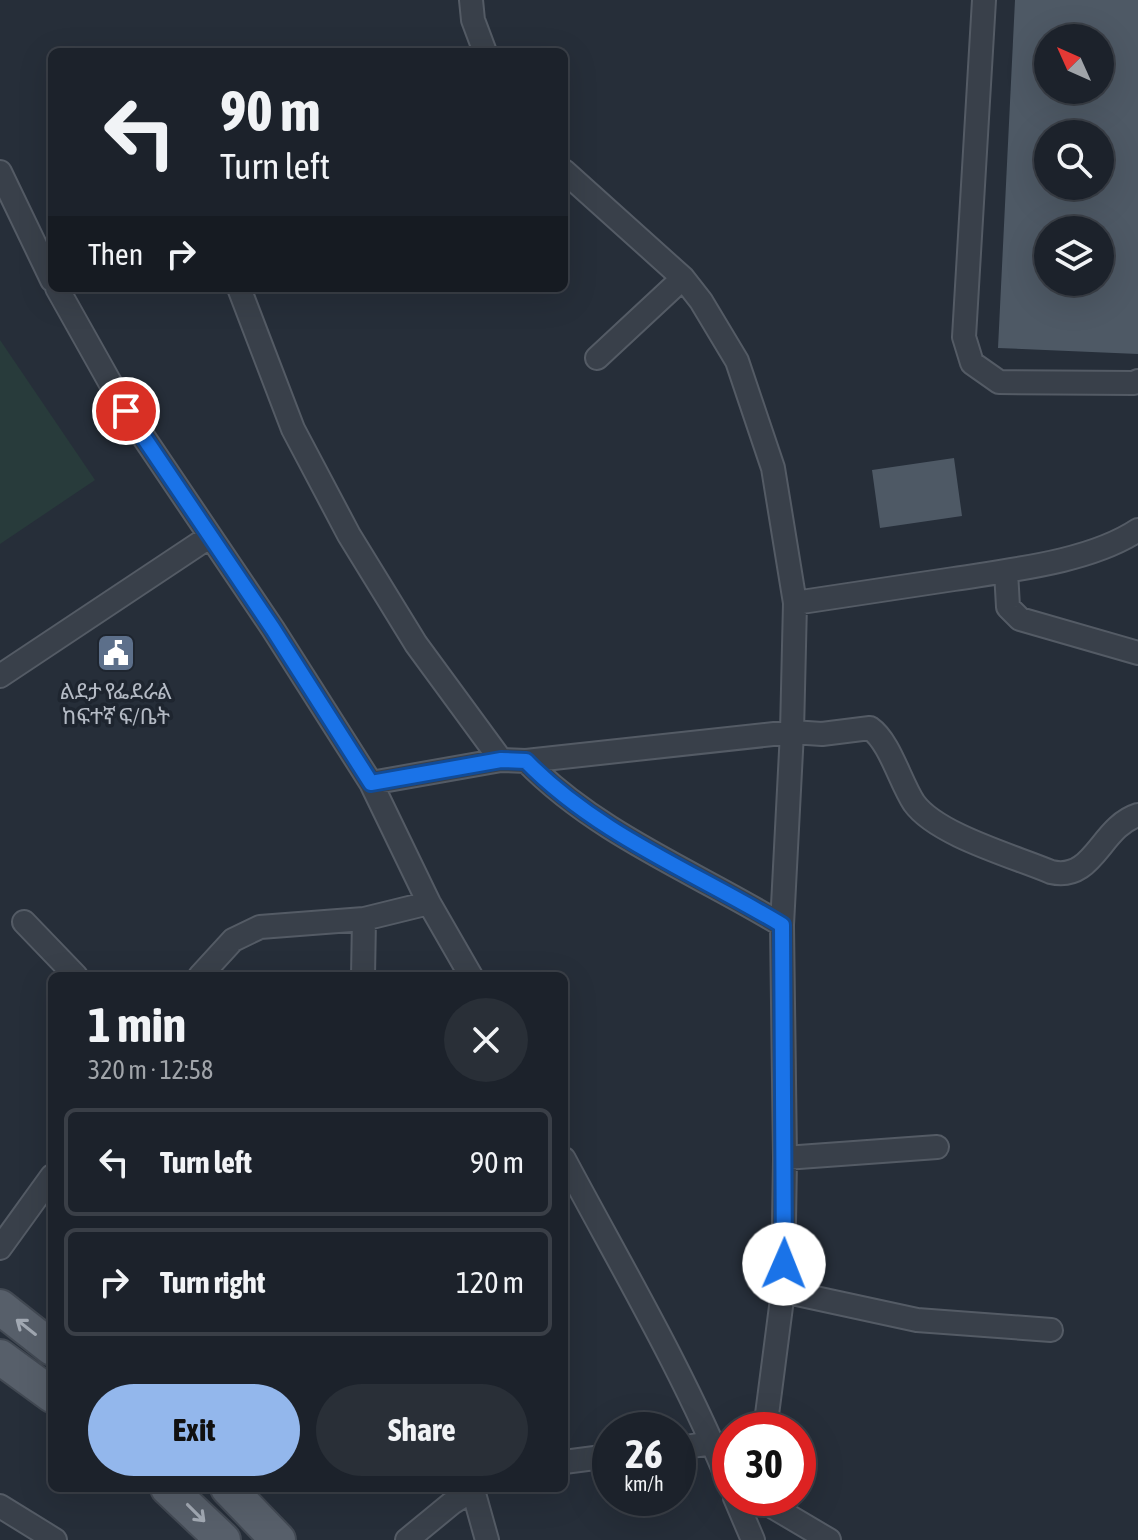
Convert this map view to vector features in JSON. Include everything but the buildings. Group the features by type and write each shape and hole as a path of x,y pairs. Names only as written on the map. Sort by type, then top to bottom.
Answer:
{"main road":[{"path":"0,1307 48,1345"},
{"path":"0,1357 48,1392"},
{"path":"172,1492 223,1540"},
{"path":"232,1492 278,1540"}],"street":[{"path":"471,0 473,20 484,48"},
{"path":"984,0 964,337 972,363 999,382 1138,381"},
{"path":"0,172 48,268"},
{"path":"568,175 683,278 701,301 737,361 773,468 795,603 782,925 783,1291 767,1412"},
{"path":"597,358 683,278"},
{"path":"61,292 126,411 273,629 371,783 429,903 469,972"},
{"path":"241,292 293,429 349,535 416,644 501,760"},
{"path":"795,603 1006,571 1068,558 1138,530"},
{"path":"0,676 209,537"},
{"path":"1006,571 1008,607 1020,619 1138,653"},
{"path":"371,783 501,760 526,761 792,732 822,734 870,728 881,740 913,802 927,818 946,830 1051,872 1075,872 1113,830 1138,815"},
{"path":"526,761 547,783 628,838 782,925"},
{"path":"204,972 233,940 260,927 364,919 429,903"},
{"path":"363,972 364,919"},
{"path":"24,922 72,972"},
{"path":"785,1158 937,1147"},
{"path":"568,1167 712,1441"},
{"path":"0,1248 48,1182"},
{"path":"783,1291 917,1320 1051,1330"},
{"path":"568,1461 592,1458"},
{"path":"407,1540 469,1492"},
{"path":"475,1492 487,1540"},
{"path":"0,1506 55,1540"},
{"path":"743,1516 753,1540"},
{"path":"753,1540 755,1516"},
{"path":"788,1516 829,1540"}],"shaded area":[{"path":"0,340 95,480 0,544"}],"place":[{"name":"ልደታ የፌደራል ከፍተኛ ፍ/ቤት","path":"116,653"}],"route":[{"path":"126,411 273,629 371,783 501,760 526,761 547,783 628,838 782,925 784,1264"}]}
